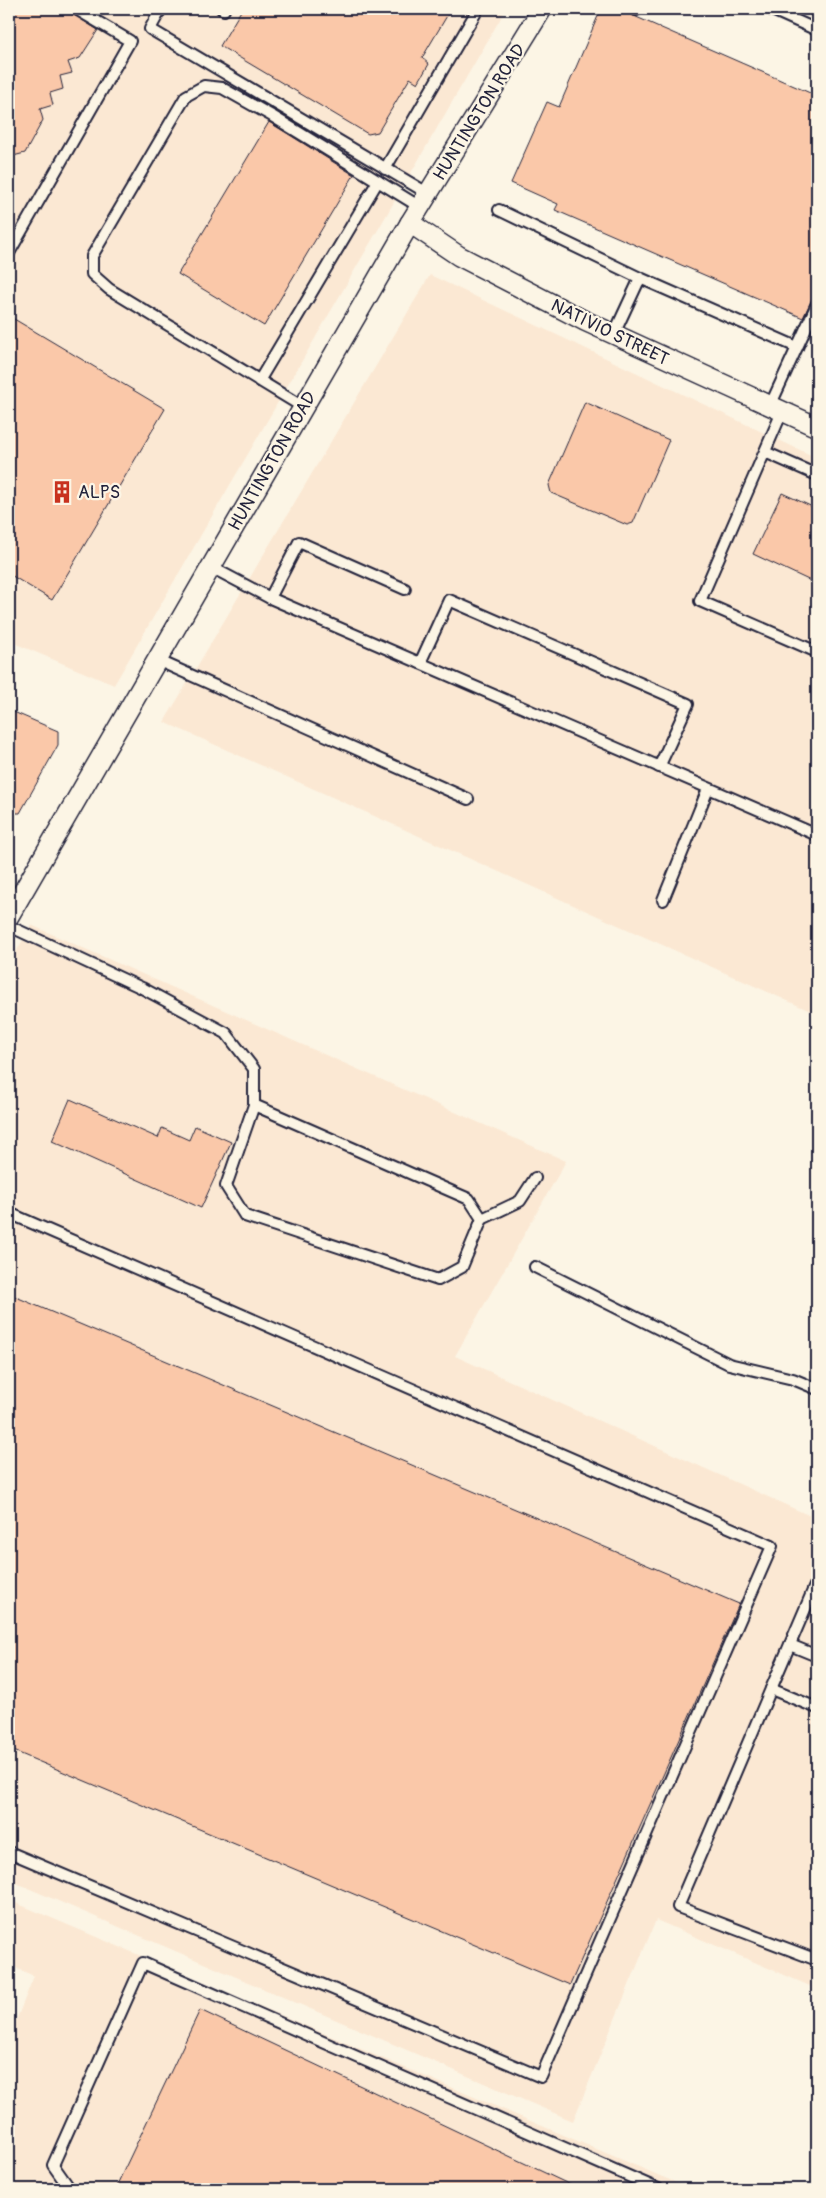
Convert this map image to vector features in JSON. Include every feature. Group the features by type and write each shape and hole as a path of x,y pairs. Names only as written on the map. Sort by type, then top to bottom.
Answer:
{"street":[{"name":"HUNTINGTON ROAD","path":"9,916 420,208 542,9"},
{"name":"NATIVIO STREET","path":"420,208 459,256 614,334 817,427"}],"lane":[{"path":"9,253 130,41 76,9"},
{"path":"161,9 150,28 385,169 420,208"},
{"path":"385,169 478,9"},
{"path":"770,9 817,30"},
{"path":"303,408 109,289 92,274 92,256 186,96 204,86 222,88 420,208"},
{"path":"259,381 378,181"},
{"path":"499,210 640,278 797,347"},
{"path":"614,334 640,278"},
{"path":"817,304 797,347 764,452 700,601 817,652"},
{"path":"764,452 817,475"},
{"path":"270,598 299,542 405,589"},
{"path":"211,567 270,598 817,835"},
{"path":"420,663 449,600 688,704 659,767"},
{"path":"157,660 468,799"},
{"path":"663,900 708,789"},
{"path":"9,926 142,988 226,1033 254,1069 254,1104 226,1186 245,1216 438,1280 462,1267 482,1219 520,1201 534,1178"},
{"path":"254,1104 469,1199 482,1219"},
{"path":"9,1213 772,1546 541,2077 9,1852"},
{"path":"535,1267 730,1364 793,1379 817,1389"},
{"path":"817,1581 678,1907 817,1960"},
{"path":"807,1604 817,1608"},
{"path":"790,1645 817,1656"},
{"path":"771,1688 817,1708"},
{"path":"70,2189 53,2165 142,1962 658,2189"}],"shaded area":[{"path":"9,9 506,9 114,685 9,641"},
{"path":"430,275 817,458 817,1014 164,722"},
{"path":"31,925 566,1161 455,1356 817,1519 817,1989 656,1920 573,2121 9,1880 9,965"},
{"path":"9,1900 691,2189 9,2189 9,2038 34,1976 9,1965"}],"building":[{"path":"9,9 65,9 98,30 80,58 68,62 72,73 60,76 63,89 50,93 53,105 40,109 43,120 25,153 9,157"},
{"path":"242,9 451,9 422,58 429,64 418,83 410,78 378,132 368,134 220,46"},
{"path":"601,9 618,9 817,96 817,288 803,318 555,210 558,204 511,183 547,102 559,107"},
{"path":"269,122 354,175 264,326 178,274"},
{"name":"ALPS","path":"9,316 165,409 52,600 9,574"},
{"path":"585,402 669,440 633,523 627,525 551,493 549,485"},
{"path":"782,493 817,509 817,584 753,554"},
{"path":"9,710 58,731 58,745 20,813 9,813"},
{"path":"70,1099 158,1138 162,1128 189,1140 195,1126 231,1142 201,1208 52,1141"},
{"path":"9,1294 739,1604 570,1985 9,1749"},
{"path":"200,2010 579,2189 115,2189"}],"place":[{"name":"ALPS","path":"62,492"}]}
